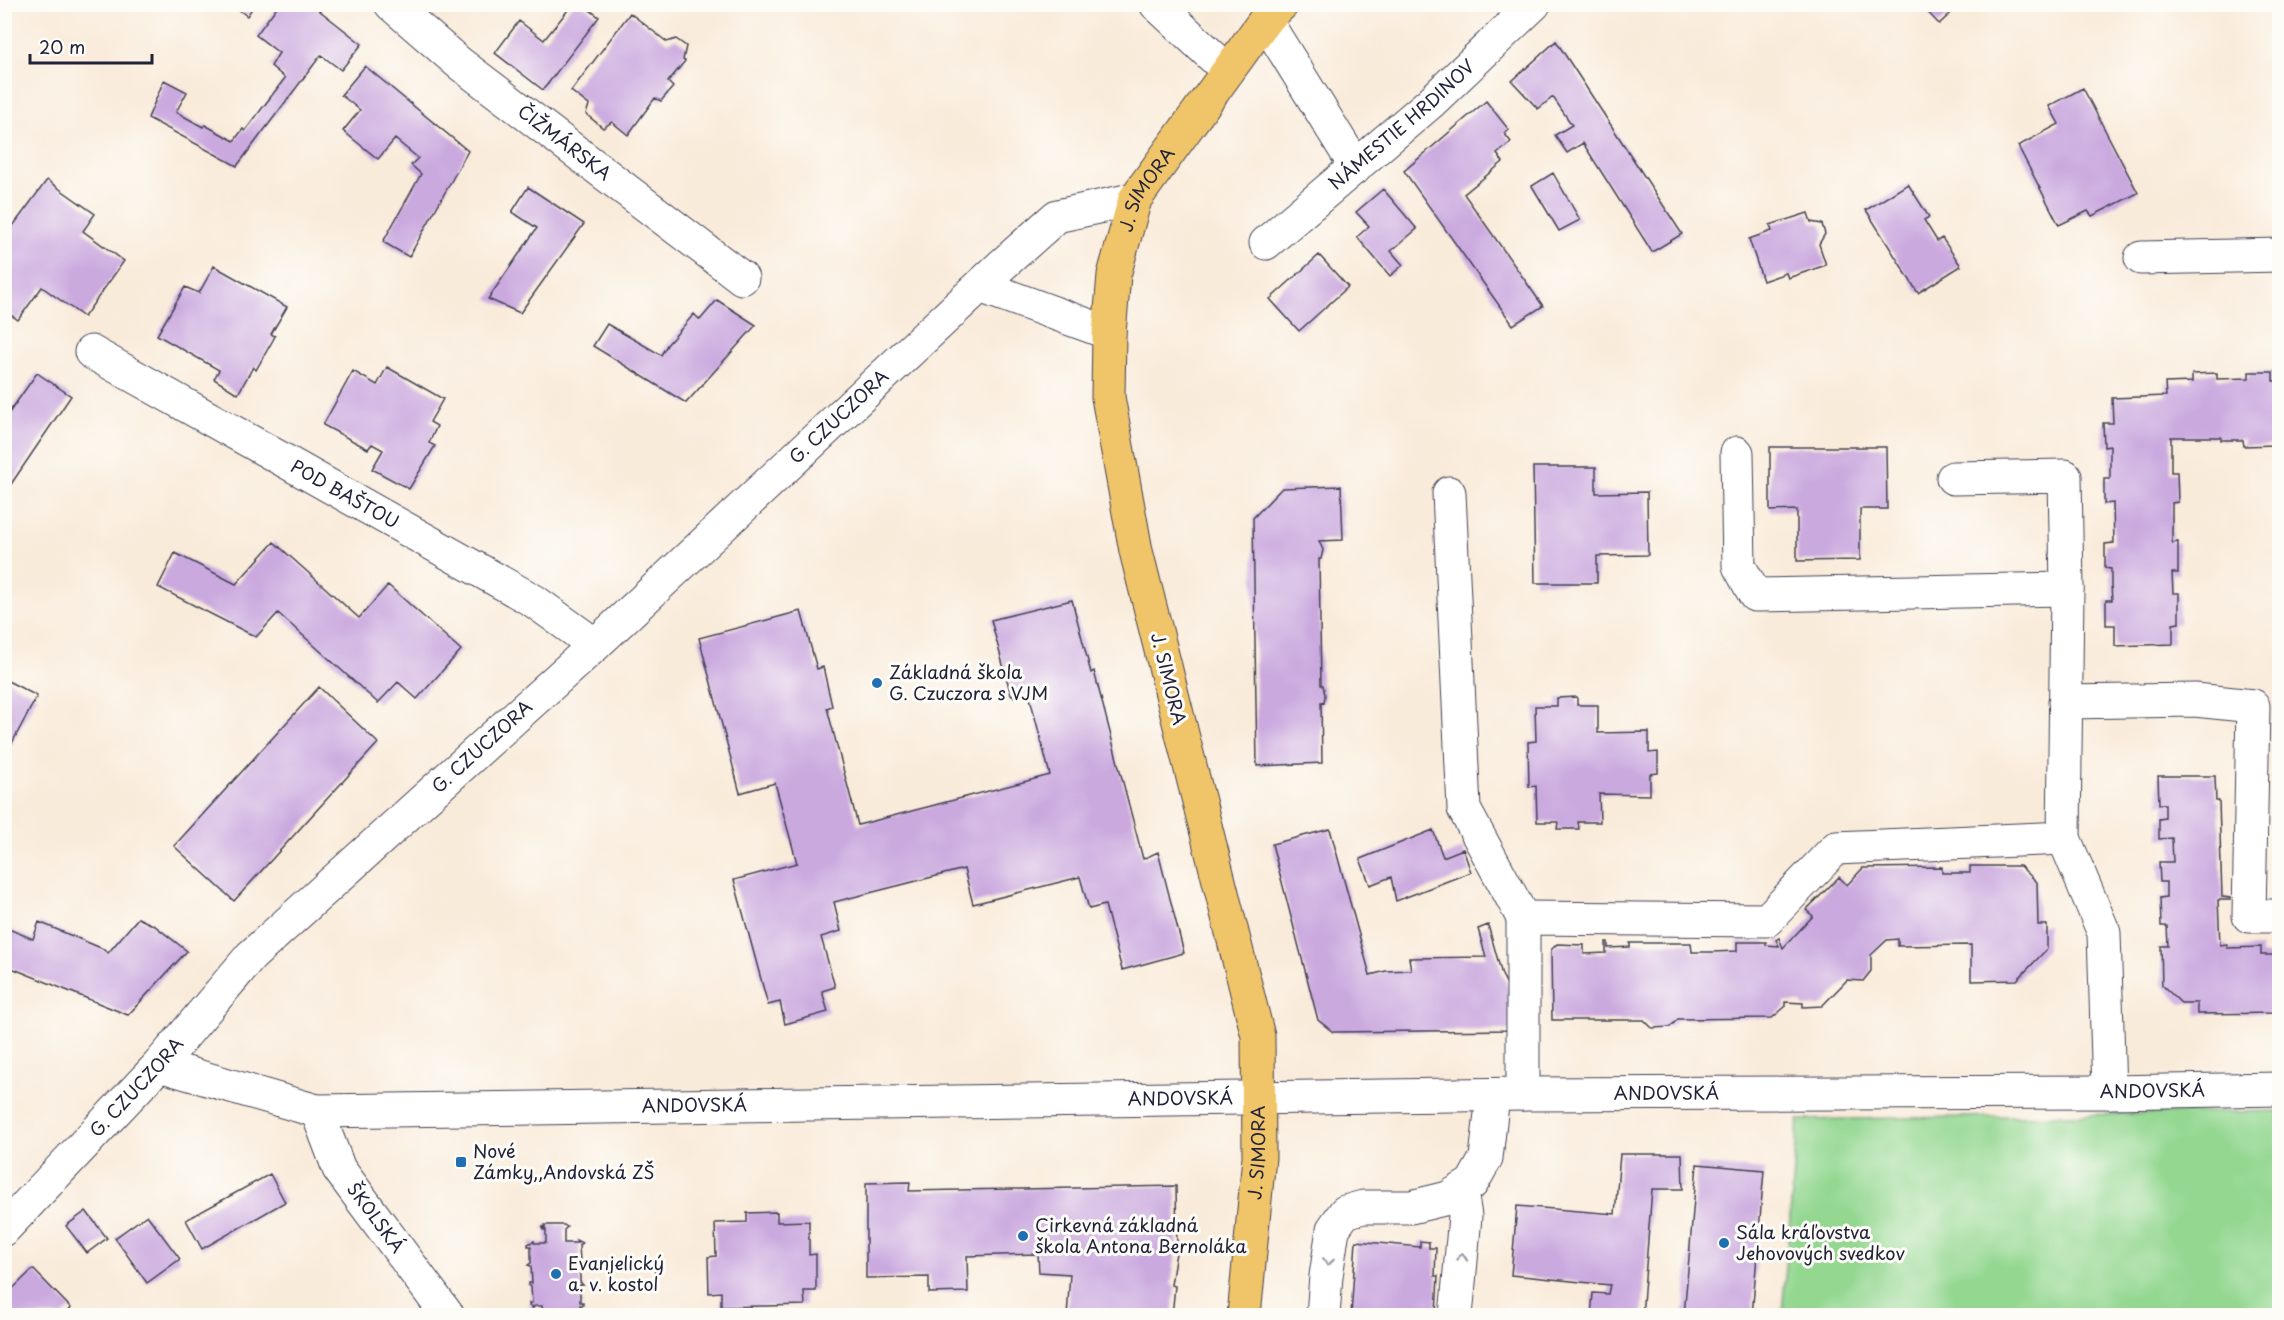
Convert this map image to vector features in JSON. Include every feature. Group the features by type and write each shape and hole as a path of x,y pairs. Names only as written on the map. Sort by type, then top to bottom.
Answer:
{"main road":[{"path":"1227,70 1273,12"},
{"name":"J. SIMORA","path":"1227,70 1135,198 1114,275 1109,333 1108,397 1136,551 1258,1036 1259,1157 1244,1316"}],"street":[{"name":"ČIŽMÁRSKA","path":"391,4 459,63 742,278"},
{"path":"1156,4 1227,70"},
{"name":"NÁMESTIE HRDINOV","path":"1266,243 1430,103 1534,4"},
{"path":"1273,12 1356,167"},
{"name":"G. CZUCZORA","path":"4,1228 159,1065 251,956 595,645 980,286 1057,216 1135,198"},
{"path":"2141,258 2280,255"},
{"path":"980,286 1109,333"},
{"name":"POD BAŠTOU","path":"91,352 534,602 595,645"},
{"path":"1737,453 1739,566 1755,595 2067,589"},
{"path":"1953,478 2065,476 2067,589 2064,838 2104,933 2109,1092"},
{"path":"1323,1316 1333,1229 1346,1212 1363,1207 1411,1207 1448,1198 1472,1183 1486,1158 1508,1094 1522,918 1464,809 1449,493"},
{"path":"2065,702 2196,700 2253,706 2249,916 2280,916"},
{"path":"1522,918 1767,920 1836,848 2064,838"},
{"name":"ANDOVSKÁ","path":"159,1065 317,1111 1508,1094 2109,1092 2280,1089"},
{"name":"ŠKOLSKÁ","path":"317,1111 339,1169 448,1316"},
{"path":"1456,1316 1465,1216 1461,1191"}],"green space":[{"path":"2279,1111 2279,1315 1782,1315 1798,1120"}],"building":[{"path":"231,4 255,4 247,16"},
{"path":"279,4 311,4 362,44 341,70 321,55 237,166 148,118 164,80 187,92 176,112 234,141 243,129 245,131 285,78 271,66 279,53 256,35"},
{"path":"1920,4 1961,4 1939,24"},
{"path":"572,5 583,5 599,17 543,90 495,53 519,21 544,40"},
{"path":"630,13 667,42 676,39 686,46 683,60 685,61 668,82 673,87 661,101 655,98 628,135 612,122 603,128 586,114 589,105 571,91"},
{"path":"1556,41 1682,234 1652,252 1583,143 1567,153 1555,135 1572,125 1553,97 1538,109 1512,81"},
{"path":"365,66 468,151 409,257 383,242 421,174 411,165 418,158 395,139 378,159 343,131 360,110 341,95"},
{"path":"2083,88 2138,193 2092,216 2088,211 2059,225 2018,146 2059,124 2049,106"},
{"path":"1486,101 1509,130 1504,133 1511,142 1497,154 1503,162 1464,194 1543,306 1513,325 1404,171"},
{"path":"1553,173 1580,220 1559,231 1532,186"},
{"path":"47,180 95,214 83,231 124,261 84,317 42,287 18,320 4,310 4,238"},
{"path":"1908,184 1929,217 1924,220 1937,241 1942,238 1961,266 1918,293 1866,210"},
{"path":"528,187 584,224 520,313 488,299 537,228 512,212"},
{"path":"1383,189 1417,229 1391,251 1403,265 1390,276 1357,237 1369,226 1356,212"},
{"path":"1808,213 1811,222 1822,224 1825,234 1819,244 1826,265 1788,278 1786,273 1763,281 1749,239 1772,231 1770,225"},
{"path":"1319,255 1348,287 1299,331 1270,299"},
{"path":"214,266 287,307 271,334 275,336 273,340 256,370 253,367 238,394 214,379 219,370 157,335 185,287 199,293"},
{"path":"717,300 756,325 686,403 593,346 607,324 661,355 694,314 700,320"},
{"path":"387,367 443,399 430,422 437,426 429,443 435,446 409,489 372,469 383,450 372,444 368,449 323,425 353,371 377,385"},
{"path":"2249,372 2273,372 2273,381 2280,381 2280,439 2274,439 2274,445 2244,446 2243,440 2221,440 2221,437 2171,437 2171,472 2177,472 2178,502 2172,503 2172,543 2178,542 2178,573 2172,573 2173,593 2179,593 2179,623 2173,624 2173,644 2115,646 2115,625 2106,625 2106,600 2112,600 2111,569 2105,568 2105,544 2114,543 2113,503 2104,504 2104,479 2110,479 2110,446 2104,447 2103,423 2113,423 2112,398 2166,396 2165,383 2192,382 2192,374 2217,373 2217,379 2249,378"},
{"path":"37,373 71,396 7,490 4,489 4,415 6,417"},
{"path":"1770,447 1886,447 1887,509 1860,509 1860,560 1797,561 1797,510 1770,511"},
{"path":"1533,467 1596,467 1596,493 1647,492 1648,555 1597,556 1597,583 1535,583"},
{"path":"1341,486 1343,540 1319,541 1323,550 1321,559 1319,559 1321,685 1323,685 1325,695 1324,703 1321,702 1322,763 1257,766 1253,518 1282,488"},
{"path":"274,542 359,618 388,585 461,650 417,699 398,682 378,703 278,613 256,637 158,587 175,553 236,584"},
{"path":"1072,600 1091,673 1094,671 1143,859 1158,852 1184,953 1122,970 1105,905 1089,909 1080,877 973,904 964,869 834,902 841,931 821,937 835,987 822,991 828,1012 785,1024 780,1002 768,1005 734,880 797,863 775,783 740,793 699,638 801,611 817,669 823,667 832,706 827,708 858,825 1050,775 1029,694 1014,697 1013,694 1011,695 991,620"},
{"path":"4,679 37,696 4,758"},
{"path":"319,687 378,743 234,901 174,846"},
{"path":"1577,697 1577,705 1598,705 1598,733 1649,732 1649,753 1658,752 1658,773 1650,774 1650,795 1599,794 1600,822 1578,822 1579,829 1557,829 1558,822 1537,822 1536,786 1529,787 1528,742 1536,741 1535,706 1557,706 1557,698"},
{"path":"2158,776 2215,776 2216,801 2219,801 2222,897 2230,898 2230,900 2218,900 2220,945 2227,944 2227,948 2261,947 2261,955 2280,955 2280,1013 2197,1014 2197,1003 2181,1003 2162,985 2161,946 2168,946 2167,926 2161,926 2160,898 2166,897 2166,882 2160,882 2159,862 2173,862 2172,838 2159,839 2159,819 2165,818 2165,804 2159,804"},
{"path":"1330,829 1370,975 1386,971 1411,970 1409,958 1486,957 1478,929 1488,925 1502,975 1511,992 1515,1030 1333,1032 1318,1020 1272,844"},
{"path":"1433,830 1443,857 1463,849 1471,872 1396,901 1391,877 1370,885 1360,859"},
{"path":"1970,866 2020,866 2037,882 2038,925 2047,925 2047,949 2017,980 1971,981 1971,945 1898,946 1898,939 1887,940 1871,955 1871,971 1863,981 1847,980 1822,1006 1803,1007 1803,1003 1785,1002 1785,1007 1772,1018 1678,1019 1670,1027 1652,1028 1644,1020 1552,1020 1551,950 1557,944 1584,945 1584,954 1606,953 1606,942 1608,942 1608,948 1630,947 1630,943 1691,943 1692,952 1713,952 1737,951 1737,942 1766,942 1766,945 1779,946 1776,940 1779,938 1783,948 1813,916 1806,910 1839,877 1847,885 1863,868 1942,867 1942,873 1970,873"},
{"path":"138,918 155,926 187,951 128,1015 4,965 4,927 33,939 39,922 108,953"},
{"path":"1620,1154 1682,1154 1683,1189 1652,1189 1642,1316 1591,1316 1593,1293 1608,1294 1610,1285 1511,1275 1517,1206 1615,1214"},
{"name":"Sála kráľovstva Jehovových svedkov","path":"1697,1164 1764,1170 1752,1316 1684,1316"},
{"path":"270,1174 285,1202 202,1249 186,1220"},
{"path":"910,1182 909,1191 1176,1186 1177,1246 1171,1285 1175,1286 1172,1316 1067,1316 1070,1274 1039,1272 1038,1254 967,1256 968,1292 929,1293 929,1277 866,1278 866,1183"},
{"path":"86,1211 107,1238 87,1253 66,1226"},
{"path":"777,1212 777,1222 809,1221 809,1255 816,1254 816,1291 804,1291 805,1305 721,1307 721,1292 709,1293 708,1257 716,1256 715,1223 747,1222 747,1213"},
{"path":"147,1215 180,1259 147,1283 115,1238"},
{"name":"Evanjelický a. v. kostol","path":"545,1225 564,1225 567,1227 564,1230 564,1243 577,1243 576,1240 582,1243 579,1245 580,1262 583,1265 580,1265 580,1282 583,1285 580,1285 580,1302 583,1302 583,1305 580,1305 581,1316 543,1316 542,1306 535,1306 532,1309 532,1306 529,1306 529,1303 532,1303 529,1283 532,1283 531,1266 528,1265 531,1263 531,1246 528,1244 534,1241 534,1243 546,1243 546,1230 543,1230"},
{"path":"1356,1241 1420,1247 1420,1241 1429,1242 1429,1248 1436,1248 1435,1276 1438,1276 1436,1315 1351,1316"},
{"path":"33,1269 71,1308 63,1316 4,1316 4,1297"}],"place":[{"name":"Základná škola G. Czuczora s VJM","path":"877,683"},
{"name":"Nové Zámky,,Andovská ZŠ","path":"461,1162"},
{"name":"Cirkevná základná škola Antona Bernoláka","path":"1023,1236"},
{"name":"Sála kráľovstva Jehovových svedkov","path":"1724,1243"},
{"name":"Evanjelický a. v. kostol","path":"556,1274"}]}
